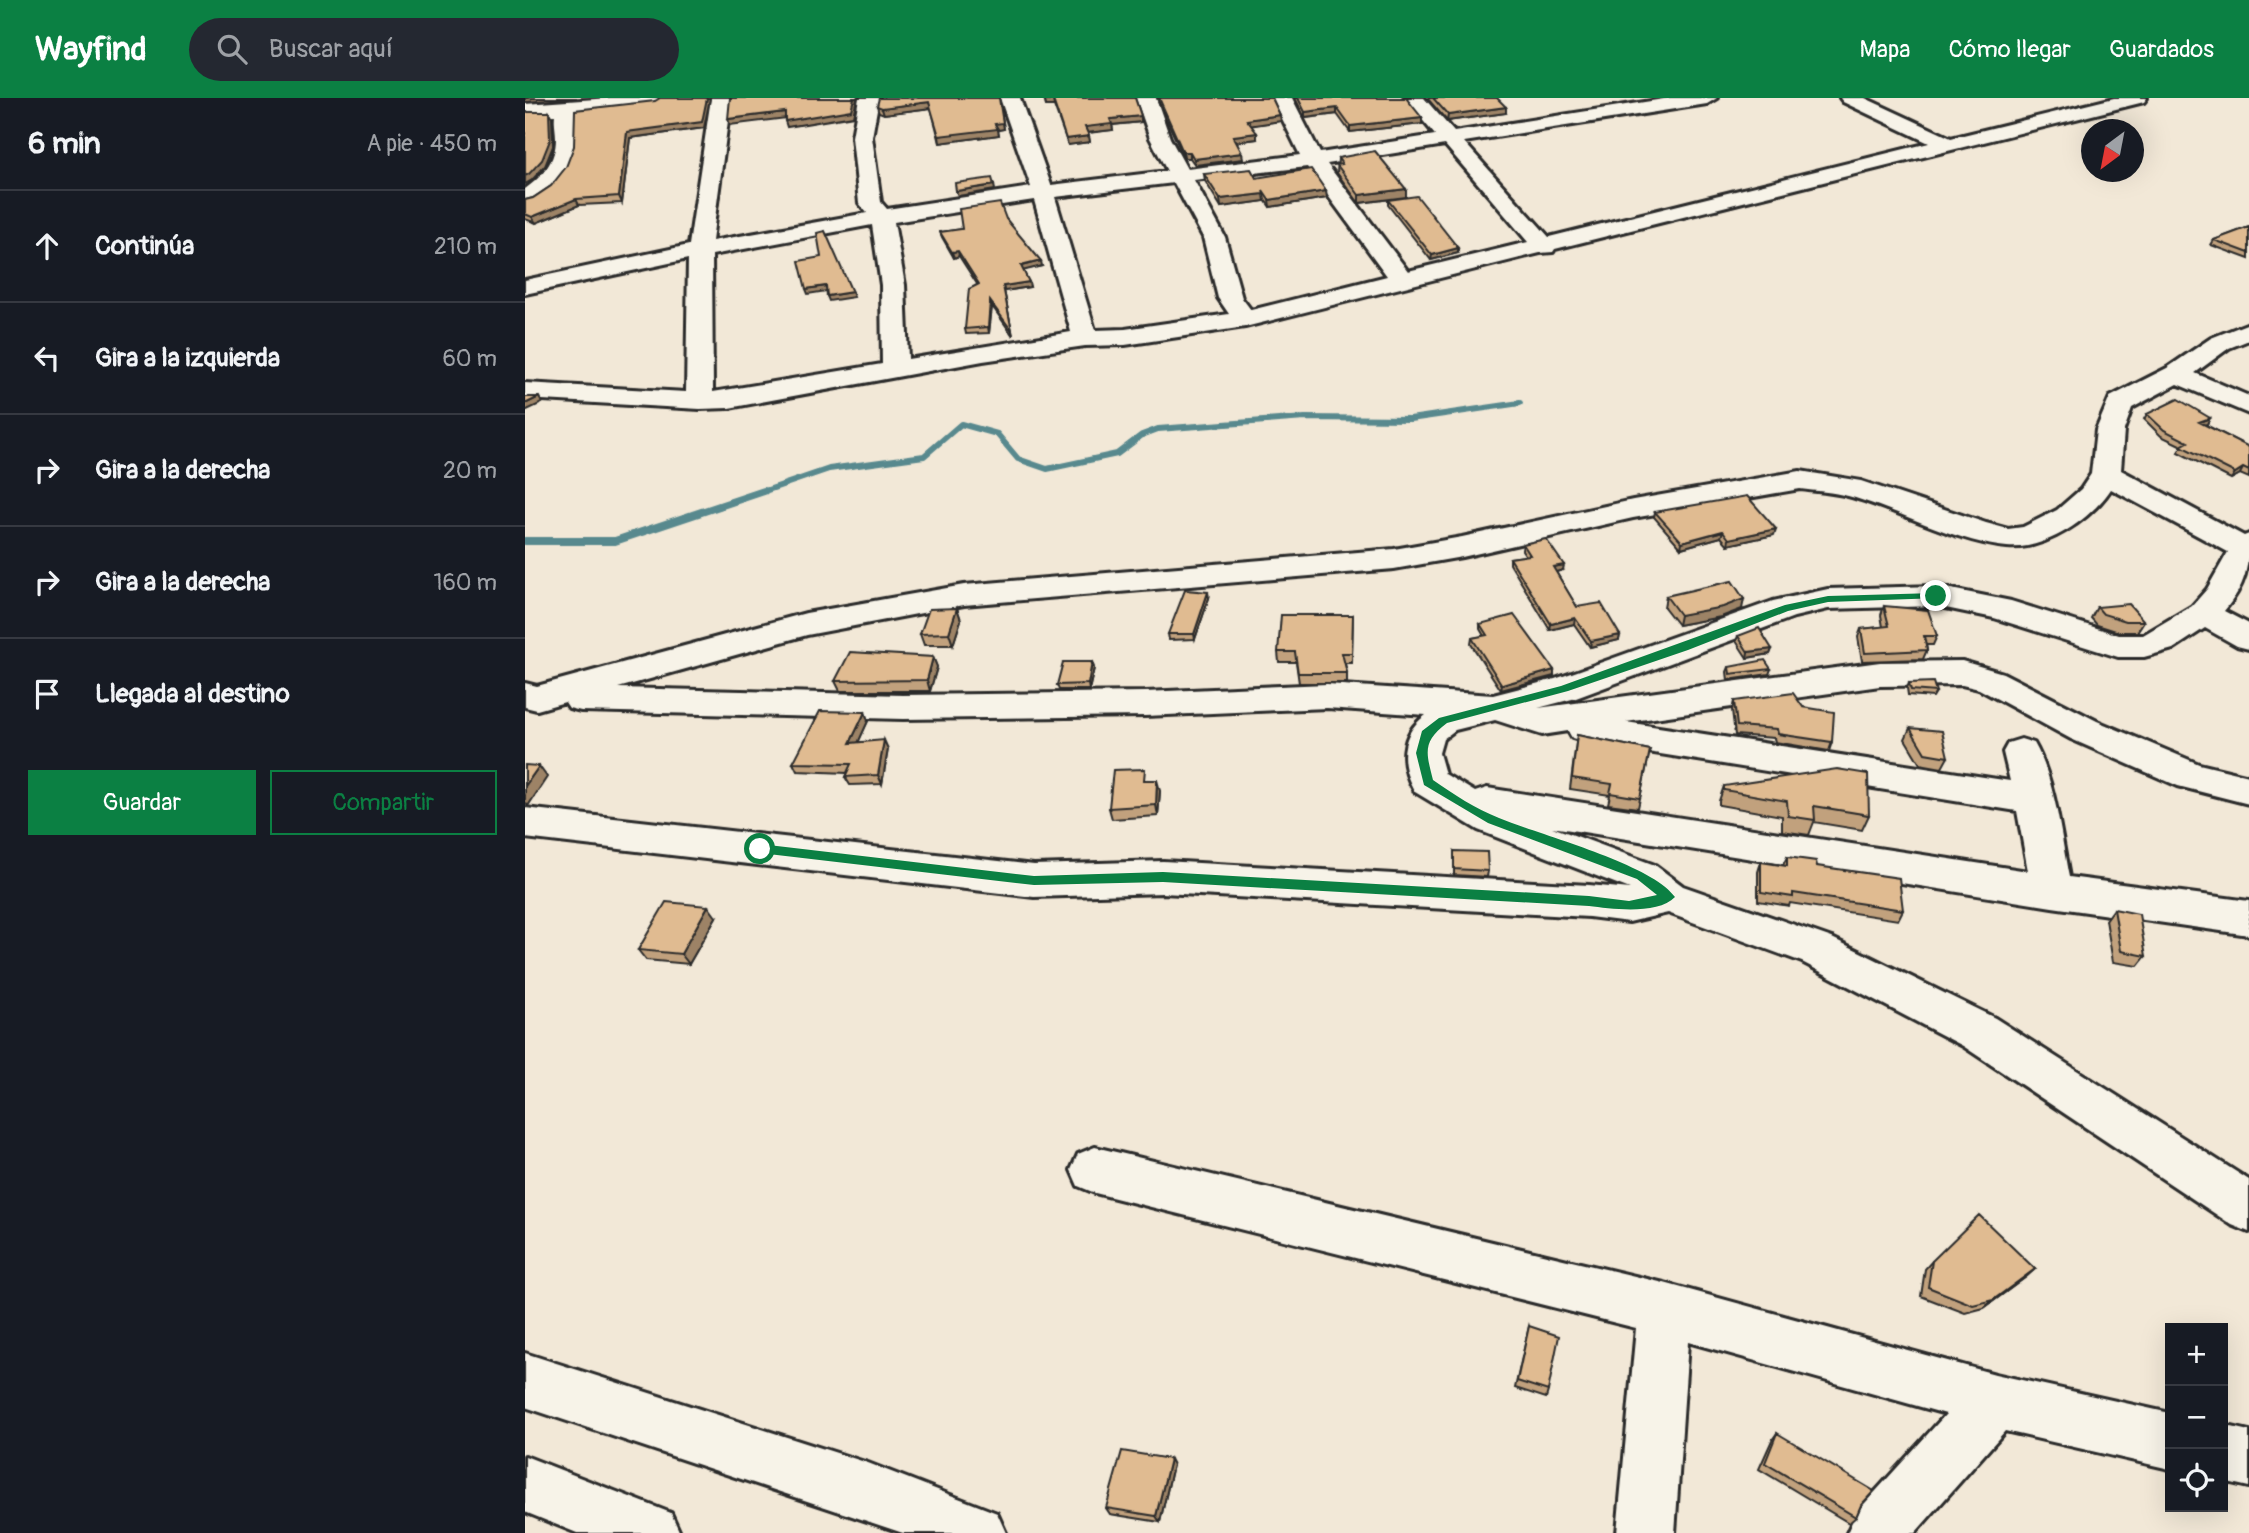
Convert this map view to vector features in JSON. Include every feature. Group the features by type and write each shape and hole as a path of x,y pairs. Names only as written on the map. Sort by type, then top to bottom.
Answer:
{"street":[{"path":"525,110 567,109 657,98"},
{"path":"700,401 700,250 710,172 720,129 721,98"},
{"path":"869,98 862,137 870,203 882,217 893,285 895,368"},
{"path":"1010,98 1043,192 1085,338"},
{"path":"1146,98 1160,138 1214,237 1230,298 1245,319"},
{"path":"1282,98 1314,160 1403,281"},
{"path":"1414,98 1545,247"},
{"path":"525,287 700,250 882,217 1043,192 1314,160 1630,104 1707,98"},
{"path":"1850,98 1951,146"},
{"path":"525,391 700,401 729,400 895,368 1085,338 1125,337 1245,319 1545,247 1753,191 1951,146 2137,98"},
{"path":"525,199 547,183 561,163 566,143 562,118 567,109"},
{"path":"531,696 806,624 920,603 1125,580 1394,559 1462,547 1633,509 1800,480 1851,487 1976,530 2008,538 2030,534 2068,516 2092,495 2106,474 2110,430 2120,403 2176,374 2220,343 2249,331"},
{"path":"2176,374 2249,407"},
{"path":"2106,474 2248,548 2232,569 2223,593 2204,614 2161,641 2144,646 2118,646 1999,608 1936,596 1828,599 1785,608 1576,685 1443,721 1426,733 1421,753 1428,782 1504,825 1641,876 1669,897 1817,950 1979,1032 2249,1208"},
{"path":"2204,614 2249,638"},
{"path":"1542,722 1880,674 1962,673 1991,681 2084,730 2192,776 2249,790"},
{"path":"531,696 903,707 1145,704 1327,696 1496,708 1542,722 2034,799"},
{"path":"2021,752 2034,799 2052,891"},
{"path":"1450,796 2052,891 2249,918"},
{"path":"525,823 1034,881 1163,877 1589,901 1629,906 1669,897"},
{"path":"1095,1170 1664,1309 1995,1401 2165,1440"},
{"path":"1646,1533 1664,1309"},
{"path":"525,1380 867,1491 977,1533"},
{"path":"1876,1533 1995,1401"},
{"path":"2228,1454 2249,1459"},
{"path":"525,1484 651,1533"}],"building":[{"path":"660,98 707,98 702,122 627,132 619,196 576,199 532,217 525,214 525,200 551,186 566,167 574,146 575,110 655,101"},
{"path":"730,98 854,98 851,110 785,121 785,112 728,119"},
{"path":"879,98 999,98 1003,123 995,124 998,129 939,136 929,102 882,108 877,106"},
{"path":"1044,98 1135,98 1141,116 1110,119 1112,124 1085,127 1089,136 1066,139 1053,100"},
{"path":"1159,98 1272,98 1280,115 1247,120 1257,133 1233,136 1242,153 1194,159 1190,152 1183,152"},
{"path":"1298,98 1406,98 1422,118 1350,126 1337,108 1305,112"},
{"path":"1433,98 1497,98 1506,107 1448,115"},
{"path":"525,112 549,112 550,140 542,160 525,176"},
{"path":"1375,151 1406,189 1359,195 1337,165 1342,164 1338,158"},
{"path":"1251,169 1256,178 1311,169 1326,191 1269,200 1263,191 1264,194 1220,199 1204,174"},
{"path":"992,178 994,185 956,191 955,183"},
{"path":"1417,196 1458,248 1432,255 1388,200"},
{"path":"1000,203 1006,219 1041,261 1021,266 1029,282 1003,286 1012,331 990,301 988,327 965,329 969,289 979,284 958,251 952,252 940,232 962,229 959,209"},
{"path":"2249,227 2249,253 2214,240"},
{"path":"825,231 852,292 827,296 826,286 806,289 799,261 821,257 817,233"},
{"path":"525,397 539,397 525,404"},
{"path":"2178,399 2210,418 2199,422 2249,447 2249,471 2243,468 2235,473 2181,446 2188,442 2164,430 2147,414"},
{"path":"1747,496 1776,529 1729,539 1723,531 1682,542 1655,512"},
{"path":"1546,539 1564,565 1553,567 1577,607 1601,603 1620,635 1591,641 1575,618 1551,624 1510,558 1530,555 1523,544"},
{"path":"1732,581 1744,599 1723,607 1680,615 1666,596"},
{"path":"1185,590 1208,592 1194,634 1168,634"},
{"path":"2129,604 2144,621 2126,621 2103,614 2097,607"},
{"path":"1884,606 1928,610 1937,636 1924,636 1927,650 1865,653 1861,629 1889,626"},
{"path":"957,608 949,633 920,634 929,609"},
{"path":"1281,615 1353,615 1352,653 1342,653 1347,673 1298,673 1295,652 1278,652"},
{"path":"1514,615 1554,670 1502,685 1472,638 1487,635 1480,624"},
{"path":"1759,628 1772,649 1748,652 1738,636"},
{"path":"850,652 933,657 927,680 835,681"},
{"path":"1765,660 1771,669 1730,674 1729,667"},
{"path":"1063,662 1092,662 1088,684 1057,685"},
{"path":"1933,682 1936,692 1911,690 1909,683"},
{"path":"1793,693 1803,707 1834,712 1832,742 1778,734 1777,729 1737,726 1734,701"},
{"path":"820,711 865,712 850,743 884,740 878,775 845,777 851,764 793,763"},
{"path":"1910,728 1942,731 1948,757 1925,753"},
{"path":"1577,735 1650,750 1640,798 1610,793 1612,784 1572,778"},
{"path":"525,765 539,766 525,786"},
{"path":"1145,769 1144,780 1157,780 1156,805 1109,808 1113,770"},
{"path":"1837,769 1868,774 1869,815 1814,806 1815,820 1788,816 1787,801 1724,790 1724,786"},
{"path":"1454,851 1487,852 1488,871 1454,869"},
{"path":"1787,857 1816,861 1817,866 1899,878 1903,910 1793,893 1793,897 1761,892 1761,862 1787,866"},
{"path":"666,902 708,906 681,954 638,950"},
{"path":"2114,909 2139,914 2146,956 2121,951"},
{"path":"1979,1215 2035,1269 1993,1300 1973,1305 1928,1287 1932,1261"},
{"path":"1529,1326 1559,1336 1548,1391 1517,1381"},
{"path":"1777,1433 1874,1491 1861,1505 1856,1517 1765,1463"},
{"path":"1122,1451 1170,1459 1156,1516 1106,1508"}],"waterway":[{"path":"759,493 829,469 924,456 961,424 997,434 1018,459 1047,469 1117,454 1142,435 1158,429 1305,418 1410,419 1520,403"},
{"path":"525,541 615,541 764,491"}],"route":[{"path":"760,849 1034,881 1163,877 1406,893 1589,901 1629,906 1669,897 1641,876 1492,820 1439,790 1428,782 1421,753 1426,733 1443,721 1564,689 1684,648 1785,608 1828,599 1936,596"}]}
